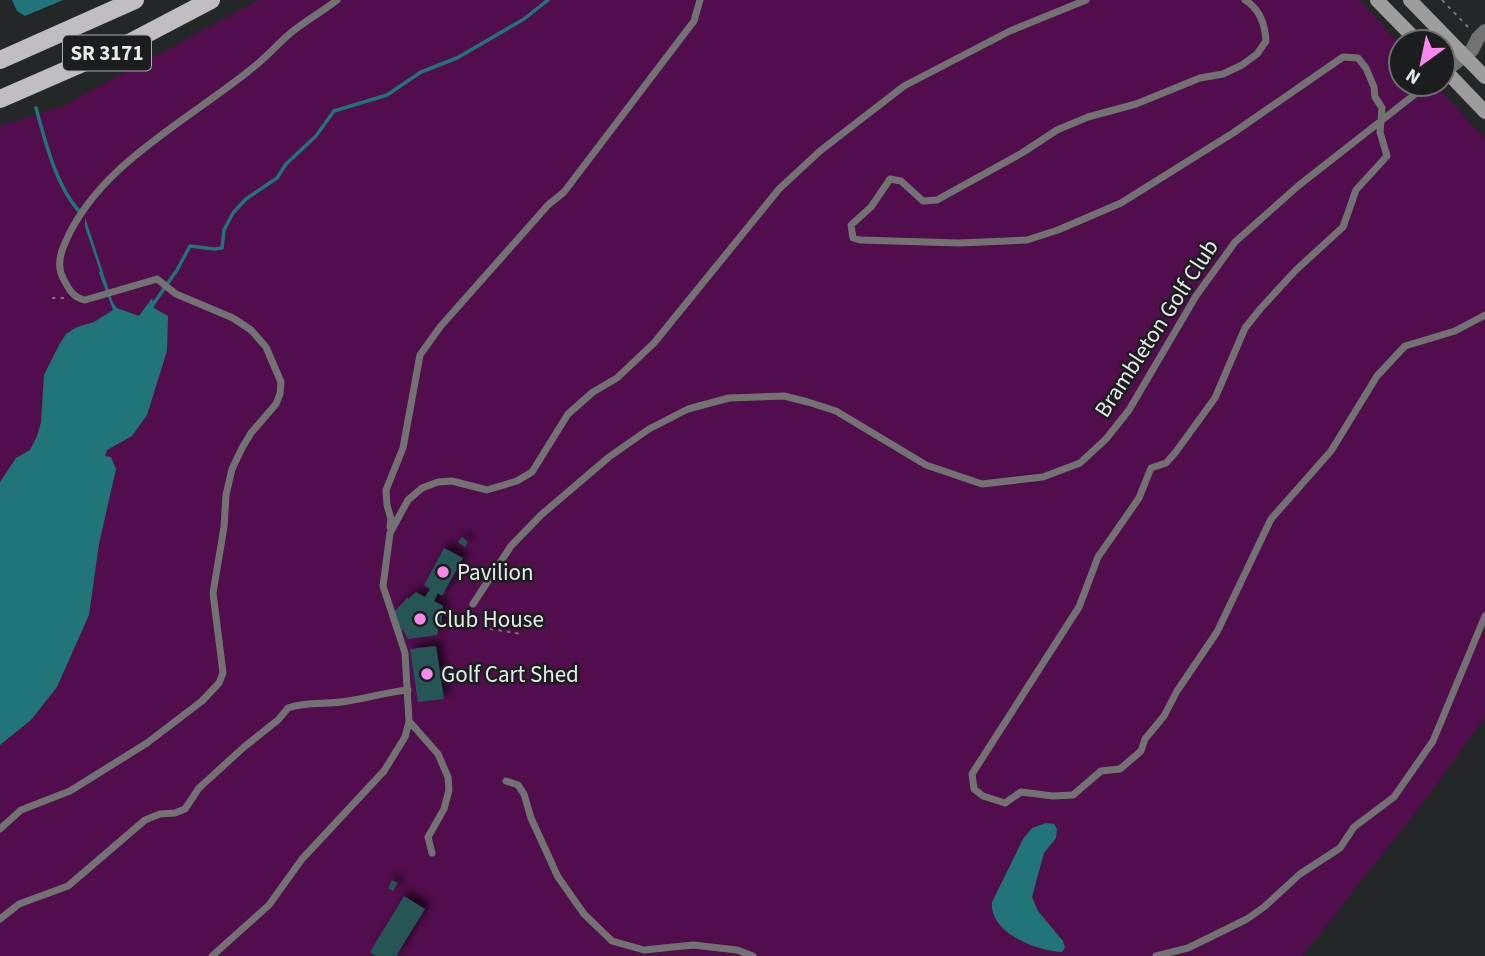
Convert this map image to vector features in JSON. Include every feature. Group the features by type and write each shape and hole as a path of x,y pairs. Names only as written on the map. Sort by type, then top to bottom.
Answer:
{"main road":[{"name":"SR 3171","path":"0,60 135,0"},
{"name":"SR 3171","path":"0,99 131,42 211,0"},
{"path":"1377,0 1404,28"},
{"path":"1410,0 1474,52 1485,77"},
{"path":"1457,83 1485,112"}],"street":[{"path":"1457,62 1474,52 1479,32"}],"lane":[{"path":"0,830 21,810 70,791 148,743 202,701 219,683 223,673 213,593 224,527 226,495 232,469 242,448 276,404 280,394 281,382 266,348 251,330 233,318 172,292 157,279 90,299 79,299 60,272 60,254 75,221 89,201 135,156 253,68 294,30 337,0"},
{"path":"212,956 269,905 309,851 384,771 409,727 405,653 383,586 391,519 386,489 403,449 420,355 440,327 548,205 564,192 592,157 695,21 700,0"},
{"path":"390,533 408,500 422,488 453,481 487,490 517,481 532,472 568,414 593,392 617,377 654,343 779,189 820,151 904,86 986,46 1010,31 1086,0"},
{"path":"1245,0 1261,15 1266,41 1257,54 1242,65 1223,74 1200,78 1136,104 1088,117 1057,130 1022,153 937,200 923,201 901,181 890,179 871,207 851,225 853,238 959,243 1027,240 1058,230 1121,203 1233,133 1343,57 1358,58 1366,68 1375,97 1382,108 1380,132 1387,156 1356,190 1343,227 1296,270 1245,328 1215,398 1175,453 1166,463 1151,468 1139,498 1098,557 1079,607 972,775 974,789 983,796 1005,803 1021,792 1053,796 1073,795 1101,771 1120,769 1141,751 1145,739 1164,716 1177,691 1217,632 1271,519 1331,451 1377,376 1405,346 1455,331 1485,315"},
{"name":"Brambleton Golf Club","path":"473,604 511,546 541,515 609,457 649,429 688,409 729,398 784,396 836,411 926,465 982,484 1043,477 1080,463 1106,439 1129,410 1196,296 1235,242 1298,186 1410,98"},
{"path":"1156,956 1188,948 1247,919 1300,874 1340,848 1354,827 1394,797 1433,741 1485,616"},
{"path":"0,919 19,904 68,886 145,820 185,808 199,788 278,720 288,708 349,701 378,693 408,691"},
{"path":"409,721 438,754 448,777 449,790 443,809 428,837 432,853"},
{"path":"506,781 517,785 524,794 531,818 558,877 584,914 612,941 644,950 693,945 737,950 753,956"}],"path":[{"path":"1442,0 1479,32"},
{"path":"490,629 522,634"}],"shaded area":[{"path":"259,0 1359,0 1387,31 1387,98 1448,98 1485,139 1485,717 1422,804 1302,956 0,956 0,126 61,107"}],"water":[{"path":"12,0 63,0 25,16 17,11"},
{"path":"85,217 113,303 117,308 139,316 152,298 154,308 168,316 167,351 147,415 132,436 107,450 105,456 111,457 116,469 99,544 89,615 57,687 31,720 0,745 0,482 16,458 30,450 37,436 41,422 44,375 66,334 113,310 85,227"},
{"path":"1046,823 1054,824 1057,829 1056,838 1044,853 1032,897 1038,911 1063,941 1065,948 1062,952 1040,948 1016,938 998,923 993,913 992,902 1023,839 1032,828"}],"building":[{"path":"462,537 468,542 465,547 458,542"},
{"name":"Club House","path":"444,548 463,558 442,596 438,593 434,601 443,606 441,627 439,626 437,635 408,639 403,630 401,631 394,612 416,592 425,597 430,589 424,585"},
{"name":"Golf Cart Shed","path":"436,646 444,699 418,702 410,649"},
{"path":"392,880 398,883 393,891 388,888"},
{"path":"404,896 425,909 396,956 376,956 370,952"}],"waterway":[{"path":"152,306 190,246 222,248 224,230 233,213 246,199 277,178 286,164 316,136 334,111 387,95 421,72 457,58 524,19 548,0"},
{"path":"36,108 59,179 82,214"}],"place":[{"name":"Pavilion","path":"443,572"},
{"name":"Club House","path":"420,619"},
{"name":"Golf Cart Shed","path":"427,674"}]}
